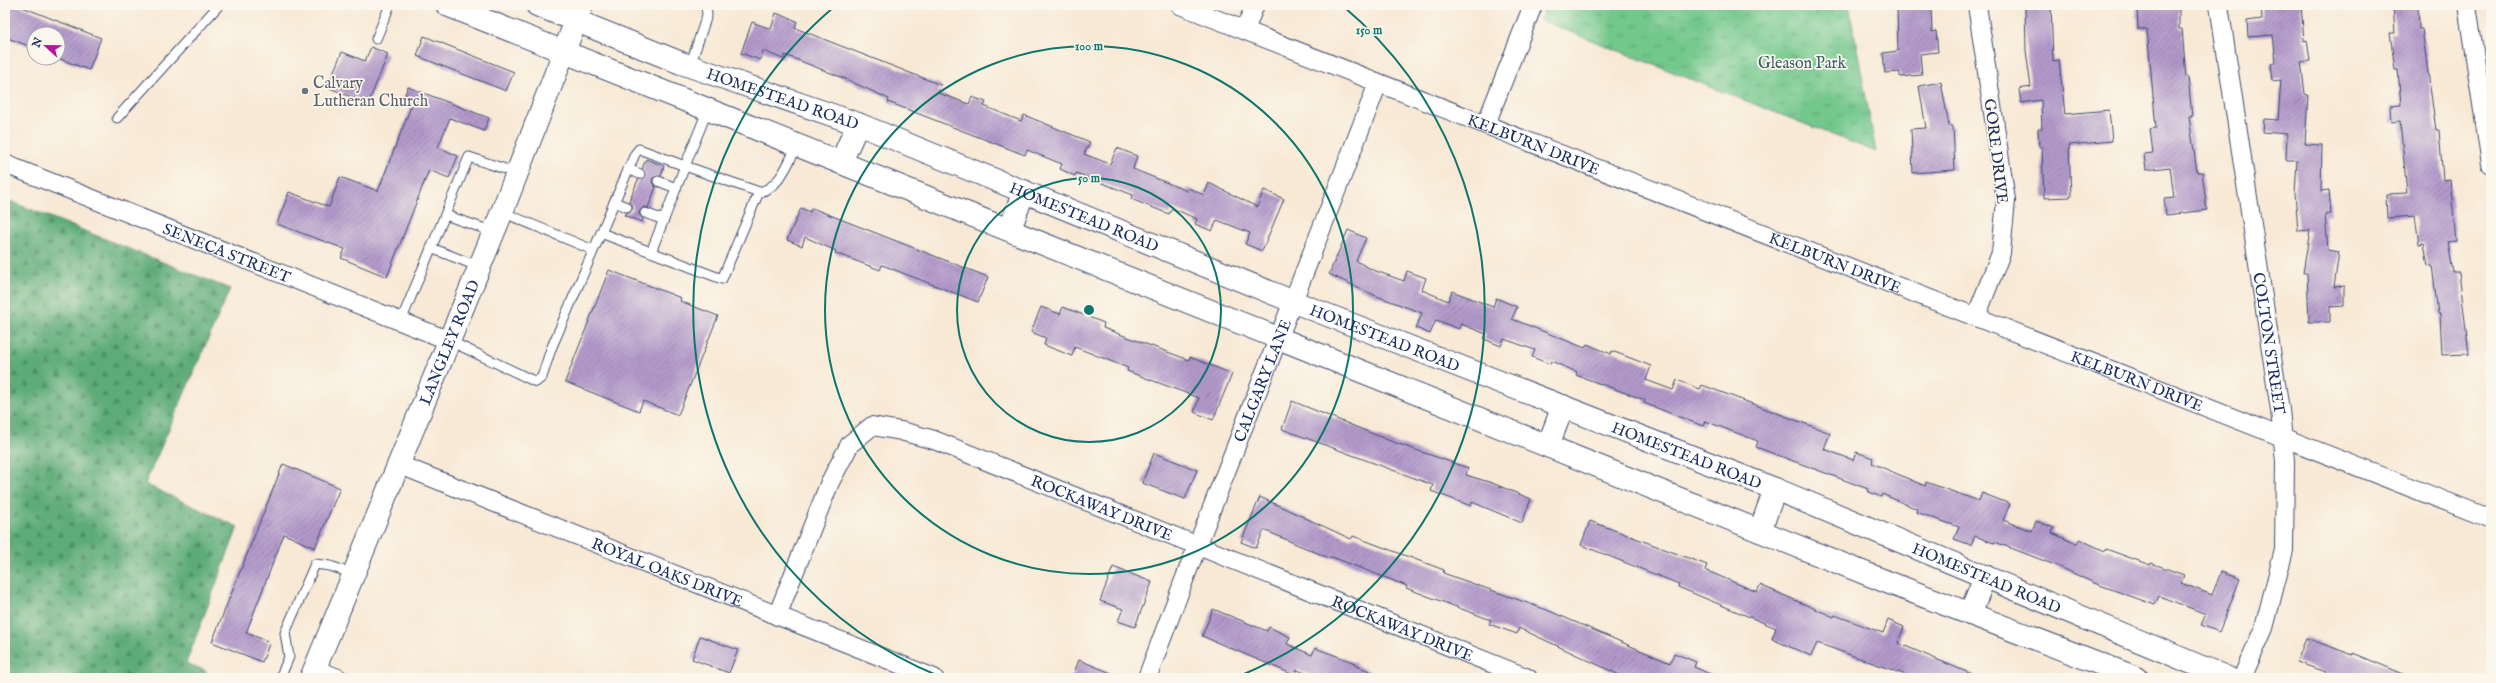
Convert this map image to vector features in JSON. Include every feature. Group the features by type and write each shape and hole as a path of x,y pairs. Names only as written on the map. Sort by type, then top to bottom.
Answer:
{"main road":[{"name":"HOMESTEAD ROAD","path":"447,5 1280,337 1760,531 2137,678"},
{"name":"HOMESTEAD ROAD","path":"537,5 579,13 690,66 858,124 1294,302 1776,489 2228,678"},
{"name":"LANGLEY ROAD","path":"313,674 480,267 579,13"},
{"path":"841,162 858,124"},
{"path":"1010,229 1024,191"},
{"path":"1548,446 1563,406"},
{"path":"1760,531 1776,489"},
{"path":"1970,614 1985,576"}],"street":[{"name":"KELBURN DRIVE","path":"1180,5 2283,436 2491,519"},
{"path":"1245,30 1255,5"},
{"path":"1486,124 1533,5"},
{"name":"GORE DRIVE","path":"1976,317 2001,253 2006,200 1977,5"},
{"name":"COLTON STREET","path":"2219,5 2283,436 2284,550 2264,628 2242,678"},
{"path":"2468,5 2491,164"},
{"name":"CALGARY LANE","path":"1147,678 1197,544 1294,302 1378,83"},
{"name":"SENECA STREET","path":"5,164 450,341"},
{"name":"ROCKAWAY DRIVE","path":"777,616 830,482 850,444 872,426 901,431 934,440 1197,544 1528,678"},
{"name":"ROYAL OAKS DRIVE","path":"400,465 934,678"},
{"path":"313,674 338,678"}],"lane":[{"path":"117,118 220,5"},
{"path":"376,38 390,5"},
{"path":"690,66 707,15 706,5"},
{"path":"651,252 708,109"},
{"path":"450,341 536,382 542,377 551,349 593,250 628,169 639,149 759,192 766,191 781,177 798,144"},
{"path":"401,321 469,157 517,173"},
{"path":"628,169 640,174"},
{"path":"658,181 676,188"},
{"path":"601,233 722,279 759,192"},
{"path":"614,202 627,207"},
{"path":"646,213 664,220"},
{"path":"445,215 498,222 593,250"},
{"path":"431,248 480,267"},
{"path":"280,678 288,657 285,633 315,564 330,566 354,574"}],"green space":[{"name":"Gleason Park","path":"1546,5 1849,5 1876,152 1540,20"},
{"path":"5,199 230,289 145,484 238,527 186,663 206,671 203,678 5,678"}],"building":[{"path":"5,5 17,5 101,38 89,70 66,61 66,26 26,26 26,45 5,37"},
{"path":"1897,5 1931,6 1932,32 1936,31 1938,52 1920,54 1922,75 1900,77 1900,72 1885,73 1883,53 1898,51"},
{"path":"2025,5 2051,5 2053,61 2059,60 2065,114 2109,110 2112,141 2069,145 2071,197 2044,198 2042,147 2039,147 2038,129 2042,129 2041,100 2021,103 2019,89 2031,87 2026,51"},
{"path":"2137,5 2179,5 2179,29 2182,29 2186,77 2188,77 2192,117 2189,117 2197,172 2202,172 2207,210 2166,215 2164,199 2174,198 2170,167 2146,170 2144,154 2153,153 2150,129 2156,128 2147,29 2138,29"},
{"path":"2261,5 2301,5 2304,41 2307,40 2310,61 2301,62 2305,94 2308,95 2305,144 2322,145 2321,191 2329,190 2331,214 2325,215 2328,250 2339,252 2334,287 2344,286 2344,306 2330,307 2330,322 2309,322 2307,273 2303,273 2310,230 2298,231 2295,193 2297,160 2286,160 2287,134 2263,132 2264,119 2278,120 2281,80 2273,81 2271,64 2276,63 2273,35 2248,37 2247,21 2262,19"},
{"path":"2393,5 2418,5 2419,29 2422,29 2436,130 2439,130 2443,180 2450,179 2456,241 2448,242 2453,272 2459,272 2469,354 2442,355 2440,314 2438,314 2432,265 2428,266 2424,243 2419,244 2415,216 2387,218 2386,194 2407,193 2400,121 2391,122 2390,106 2401,105 2398,70 2395,70 2390,33 2395,33"},
{"path":"776,13 797,21 795,28 941,85 938,93 969,104 972,97 986,102 984,106 1021,121 1024,115 1090,142 1084,154 1110,164 1117,148 1137,156 1133,169 1187,191 1188,188 1204,195 1209,183 1257,207 1264,190 1284,199 1262,251 1245,244 1250,233 1217,220 1212,231 1195,224 1197,219 1172,208 1169,214 1131,199 1133,195 1076,173 1075,176 1060,169 1062,164 1027,150 1025,155 888,102 889,99 841,77 785,55 783,59 763,51 760,60 741,53 752,22 771,29"},
{"path":"424,36 514,72 506,91 417,56"},
{"path":"371,47 388,54 368,104 327,87 342,52 365,61"},
{"path":"1941,82 1949,126 1953,126 1955,170 1913,173 1911,129 1926,128 1919,86"},
{"path":"408,87 489,118 484,131 450,118 438,147 458,156 449,178 429,170 387,277 341,258 345,249 277,224 289,192 329,207 340,177 378,191 412,104 403,100"},
{"path":"646,159 664,166 661,176 653,178 652,182 656,187 648,208 644,207 640,211 639,214 643,219 642,222 624,215 632,210 633,206 629,201 638,180 646,176 642,169"},
{"path":"801,208 810,212 812,208 988,277 978,302 882,265 880,270 835,253 836,251 805,237 802,246 787,240"},
{"path":"1348,230 1366,238 1356,261 1373,270 1404,281 1407,271 1426,278 1422,290 1448,301 1452,291 1493,307 1496,298 1517,307 1512,319 1585,348 1587,344 1611,354 1612,351 1651,366 1646,380 1673,390 1677,380 1700,389 1702,385 1830,433 1824,449 1853,460 1856,452 1873,458 1872,463 1925,486 1926,482 1979,501 1982,493 2010,504 2003,520 2032,531 2036,521 2054,528 2052,533 2077,544 2079,539 2105,551 2106,549 2150,565 2151,563 2184,575 2181,583 2212,595 2221,572 2240,579 2219,632 2201,625 2206,614 2159,596 2155,605 2094,583 2060,567 1995,542 1994,543 1975,536 1971,545 1954,539 1959,527 1916,512 1917,509 1882,494 1881,497 1867,491 1868,489 1756,447 1758,441 1705,421 1703,426 1644,403 1645,400 1576,375 1577,372 1551,361 1550,364 1532,357 1535,350 1504,339 1501,346 1484,339 1486,334 1461,324 1459,329 1436,320 1430,334 1416,328 1422,313 1374,295 1329,274"},
{"path":"609,270 681,298 680,301 718,316 678,415 643,401 639,411 565,382"},
{"path":"1041,307 1060,314 1063,307 1104,323 1103,328 1189,360 1190,357 1232,374 1213,420 1194,412 1199,398 1127,371 1128,368 1075,347 1072,356 1044,345 1046,338 1031,332"},
{"path":"1292,401 1393,442 1468,468 1466,475 1492,483 1531,499 1522,523 1472,502 1471,506 1431,491 1433,485 1282,429"},
{"path":"1154,453 1197,470 1185,499 1142,483"},
{"path":"283,464 340,488 315,548 284,534 246,633 270,642 262,662 212,642"},
{"path":"1260,497 1351,539 1353,536 1444,570 1443,573 1547,610 1670,663 1674,653 1696,662 1694,667 1719,678 1626,678 1519,628 1517,634 1489,624 1491,620 1406,588 1407,586 1332,557 1331,559 1264,530 1256,548 1241,542"},
{"path":"1590,521 1707,565 1705,570 1757,592 1760,585 1834,617 1835,615 1883,633 1888,620 1904,627 1898,643 1981,678 1915,678 1817,643 1811,656 1772,639 1776,628 1678,587 1679,584 1581,545"},
{"path":"1113,567 1152,582 1135,627 1118,621 1123,609 1100,601"},
{"path":"1213,609 1267,631 1269,627 1290,637 1287,644 1312,655 1315,648 1356,663 1355,665 1386,678 1319,678 1297,670 1294,675 1202,636"},
{"path":"700,636 738,650 729,673 692,659"},
{"path":"2306,638 2353,655 2353,653 2413,678 2342,678 2297,662"},
{"path":"1079,660 1121,677 1121,678 1072,678"}],"place":[{"name":"Calvary Lutheran Church","path":"305,91"}]}
